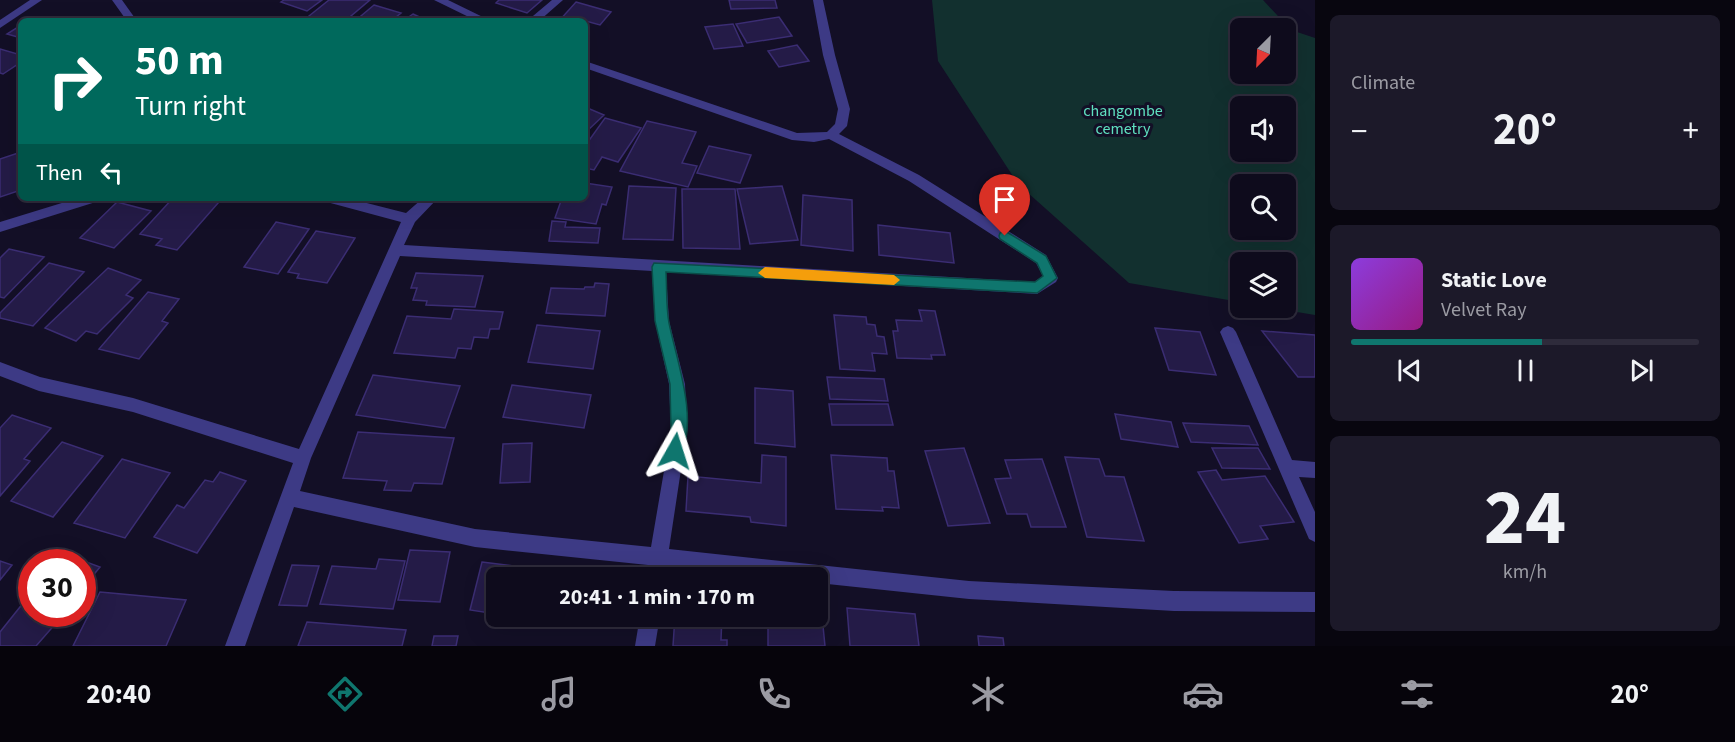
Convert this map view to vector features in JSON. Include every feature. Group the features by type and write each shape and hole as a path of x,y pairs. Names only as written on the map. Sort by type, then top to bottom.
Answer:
{"street":[{"path":"0,25 37,0"},
{"path":"117,0 130,18"},
{"path":"439,0 479,18"},
{"path":"536,18 558,0"},
{"path":"588,65 796,137 814,138 831,135 841,126 844,109 829,55 818,0"},
{"path":"0,9 20,12"},
{"path":"395,250 1037,288 1051,278 1041,259 914,178 831,135"},
{"path":"0,227 84,201"},
{"path":"340,201 409,219"},
{"path":"235,646 303,458 409,219 428,201"},
{"path":"657,567 679,430 677,384 662,321 659,267"},
{"path":"1228,332 1315,533"},
{"path":"0,369 39,384 133,405 303,458"},
{"path":"1287,468 1315,470"},
{"path":"289,497 475,538 969,590 1174,601 1315,602"},
{"path":"645,646 648,627"}],"green space":[{"name":"changombe cemetry","path":"932,0 1263,0 1280,18 1230,18 1230,84 1296,84 1296,32 1315,38 1315,315 1296,312 1296,252 1230,252 1230,300 1129,283 1018,184 938,61"}],"building":[{"path":"284,0 322,0 307,11 281,2"},
{"path":"329,0 370,0 349,18 306,18"},
{"path":"499,0 542,0 527,13 496,3"},
{"path":"729,0 775,0 777,8 731,9"},
{"path":"576,2 611,12 600,25 588,22 588,18 562,18"},
{"path":"374,5 401,13 395,18 359,18"},
{"path":"413,14 422,18 407,18"},
{"path":"779,17 792,36 747,43 736,24"},
{"path":"733,24 743,46 714,49 705,27"},
{"path":"18,27 18,37 7,34"},
{"path":"797,45 809,61 779,67 768,51"},
{"path":"0,49 18,54 18,64 3,74 0,73"},
{"path":"588,108 604,115 588,130"},
{"path":"605,118 641,128 618,162 602,157 594,170 588,169 588,142"},
{"path":"647,121 696,132 682,163 697,166 688,187 620,171"},
{"path":"709,146 751,155 740,183 697,173"},
{"path":"18,153 18,191 0,197 0,159"},
{"path":"588,183 612,187 606,205 602,204 596,224 555,218 561,201 588,201"},
{"path":"629,186 676,188 673,240 623,239"},
{"path":"782,186 798,240 750,244 737,189"},
{"path":"682,189 735,189 740,249 683,248"},
{"path":"803,195 852,200 853,251 801,245"},
{"path":"170,201 219,202 177,250 156,245 162,239 140,234"},
{"path":"117,202 151,211 114,248 80,238"},
{"path":"552,221 566,222 565,227 600,228 598,243 549,241"},
{"path":"276,222 309,229 278,274 244,267"},
{"path":"878,225 950,233 954,263 879,255"},
{"path":"316,231 355,238 327,283 297,278 299,274 288,272"},
{"path":"9,249 44,257 4,298 0,297 0,258"},
{"path":"49,263 84,272 33,326 0,318 0,313"},
{"path":"108,268 141,280 126,295 133,298 97,334 86,331 76,341 45,328"},
{"path":"416,273 483,276 475,307 426,305 427,301 413,300 417,288 411,288"},
{"path":"595,283 609,284 605,316 546,313 551,288 584,289 594,287"},
{"path":"148,292 179,299 162,321 168,323 139,359 99,349"},
{"path":"454,309 503,312 499,329 490,329 488,338 474,337 471,349 458,348 455,358 394,353 407,316 451,319"},
{"path":"919,310 935,311 945,355 931,355 932,359 897,358 893,331 898,331 896,320 922,321"},
{"path":"834,315 866,317 867,324 875,325 877,336 884,337 887,354 872,353 875,371 840,369"},
{"path":"537,325 600,331 593,369 528,362"},
{"path":"1155,328 1200,332 1216,375 1169,370"},
{"path":"1262,331 1315,335 1315,377 1298,377"},
{"path":"373,375 460,386 445,428 356,415"},
{"path":"827,377 884,379 888,401 830,399"},
{"path":"512,385 591,395 584,428 503,417"},
{"path":"755,388 793,391 795,447 755,443"},
{"path":"829,404 888,404 893,425 832,425"},
{"path":"1115,414 1171,422 1178,447 1121,439"},
{"path":"12,415 51,428 24,459 30,461 0,496 0,428"},
{"path":"1183,423 1249,426 1258,445 1191,442"},
{"path":"358,432 454,438 442,484 414,483 411,491 384,490 387,481 343,478"},
{"path":"62,442 103,456 53,517 11,501"},
{"path":"532,443 530,482 500,483 503,444"},
{"path":"964,448 990,523 948,526 925,451"},
{"path":"1212,448 1258,448 1270,469 1222,468"},
{"path":"762,455 786,457 786,526 751,522 750,517 686,511 688,476 761,483"},
{"path":"831,455 887,458 888,471 894,471 899,508 882,507 883,511 836,509"},
{"path":"1065,457 1099,459 1105,476 1124,477 1144,541 1087,537"},
{"path":"122,459 170,473 125,538 74,523"},
{"path":"1042,459 1066,527 1031,527 1027,514 1007,514 995,479 1011,478 1005,460"},
{"path":"1216,470 1222,480 1265,476 1294,522 1260,526 1268,539 1239,543 1198,472"},
{"path":"220,472 246,481 197,553 154,537 177,505 184,508 205,480 213,482"},
{"path":"410,550 450,552 440,602 398,600"},
{"path":"379,559 405,561 393,609 320,604 332,566 376,569"},
{"path":"0,561 12,565 0,580"},
{"path":"482,562 522,567 486,567 486,612 470,610"},
{"path":"292,565 319,566 307,606 279,605"},
{"path":"100,592 186,600 166,646 73,646 82,627 96,627 96,600"},
{"path":"847,608 915,614 919,646 850,646"},
{"path":"18,610 18,627 53,627 36,646 0,646 0,632"},
{"path":"307,622 406,630 402,646 298,646"},
{"path":"674,627 722,627 721,640 727,640 727,646 673,646"},
{"path":"768,627 823,627 825,646 768,646"},
{"path":"434,636 458,636 456,646 432,646"},
{"path":"978,636 1003,638 1004,646 979,646"}],"slow traffic":[{"path":"765,273 894,280"}],"route":[{"path":"675,451 679,430 677,384 662,321 659,267 1037,288 1051,278 1041,259 1005,236"}]}
